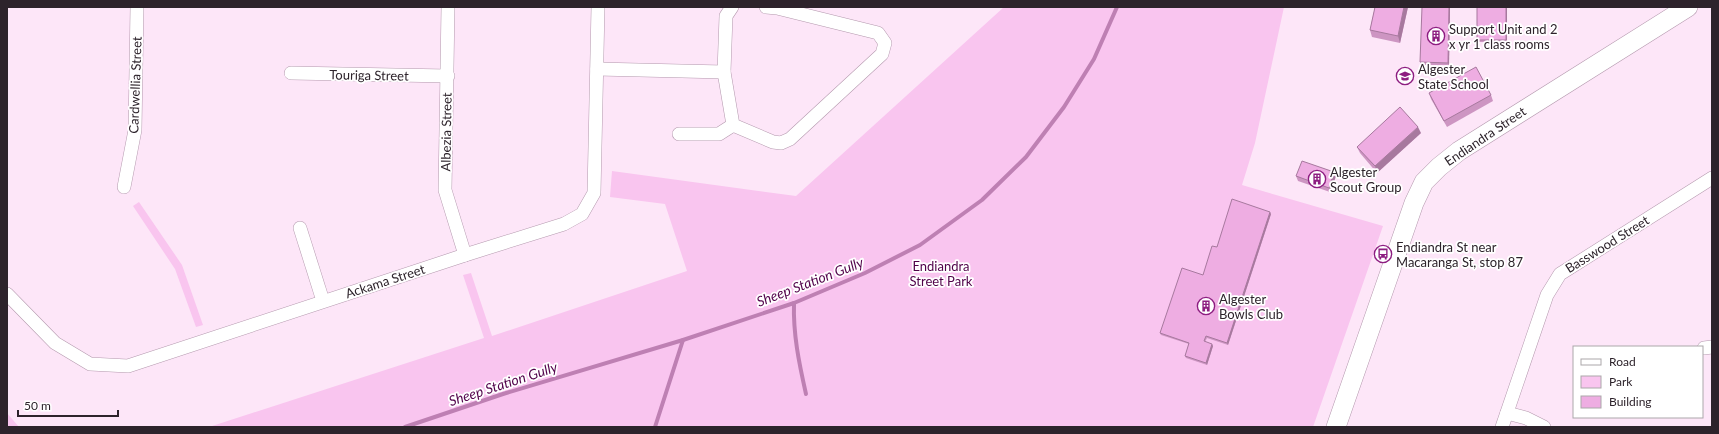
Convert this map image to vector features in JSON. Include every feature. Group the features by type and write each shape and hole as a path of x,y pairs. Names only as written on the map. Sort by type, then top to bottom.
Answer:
{"street":[{"name":"Cardwellia Street","path":"124,187 135,130 137,7"},
{"name":"Albezia Street","path":"448,7 445,190 465,255"},
{"name":"Ackama Street","path":"7,294 55,343 90,364 128,366 323,301 564,224 582,214 594,193 598,7"},
{"path":"732,7 726,16 724,72 733,124"},
{"path":"733,124 773,142 782,143 790,139 882,54 885,43 878,33 777,8 766,7"},
{"name":"Endiandra Street","path":"1336,427 1414,203 1424,182 1439,167 1459,151 1688,7"},
{"path":"597,69 724,72"},
{"name":"Touriga Street","path":"291,73 448,76"},
{"path":"679,134 719,134 733,124"},
{"name":"Basswood Street","path":"1502,427 1547,295 1560,274 1712,178"},
{"path":"300,228 323,301"},
{"path":"1507,413 1526,418 1544,427"}],"green space":[{"name":"Endiandra Street Park","path":"1004,7 1284,7 1255,143 1242,185 1383,226 1313,427 209,427 484,338 463,275 471,273 492,336 687,271 665,204 610,197 612,171 796,196"},
{"path":"139,202 182,265 203,325 196,327 175,269 133,206"},
{"path":"7,413 19,427 7,427"}],"building":[{"path":"1375,7 1404,7 1398,36 1370,30"},
{"name":"Support Unit and 2 x yr 1 class rooms","path":"1422,7 1449,7 1448,63 1420,62"},
{"path":"1477,7 1506,7 1506,40 1477,40"},
{"path":"1476,67 1491,95 1444,121 1429,93"},
{"path":"1400,107 1418,127 1375,166 1357,147"},
{"name":"Algester Scout Group","path":"1302,161 1334,172 1329,188 1296,176"},
{"name":"Algester Bowls Club","path":"1232,199 1270,212 1227,343 1206,336 1204,341 1212,344 1206,363 1185,356 1189,343 1160,333 1182,268 1203,275 1212,246 1217,247"}],"waterway":[{"name":"Sheep Station Gully","path":"405,427 503,394 683,340 794,303 865,273 920,245 982,200 1026,157 1064,107 1094,59 1117,7"},
{"path":"794,303 799,360 806,394"},
{"path":"655,427 683,340"}],"place":[{"name":"Support Unit and 2 x yr 1 class rooms","path":"1436,36"},
{"name":"Algester State School","path":"1405,76"},
{"name":"Algester Scout Group","path":"1317,179"},
{"name":"Endiandra St near Macaranga St, stop 87","path":"1383,254"},
{"name":"Algester Bowls Club","path":"1206,306"}]}
